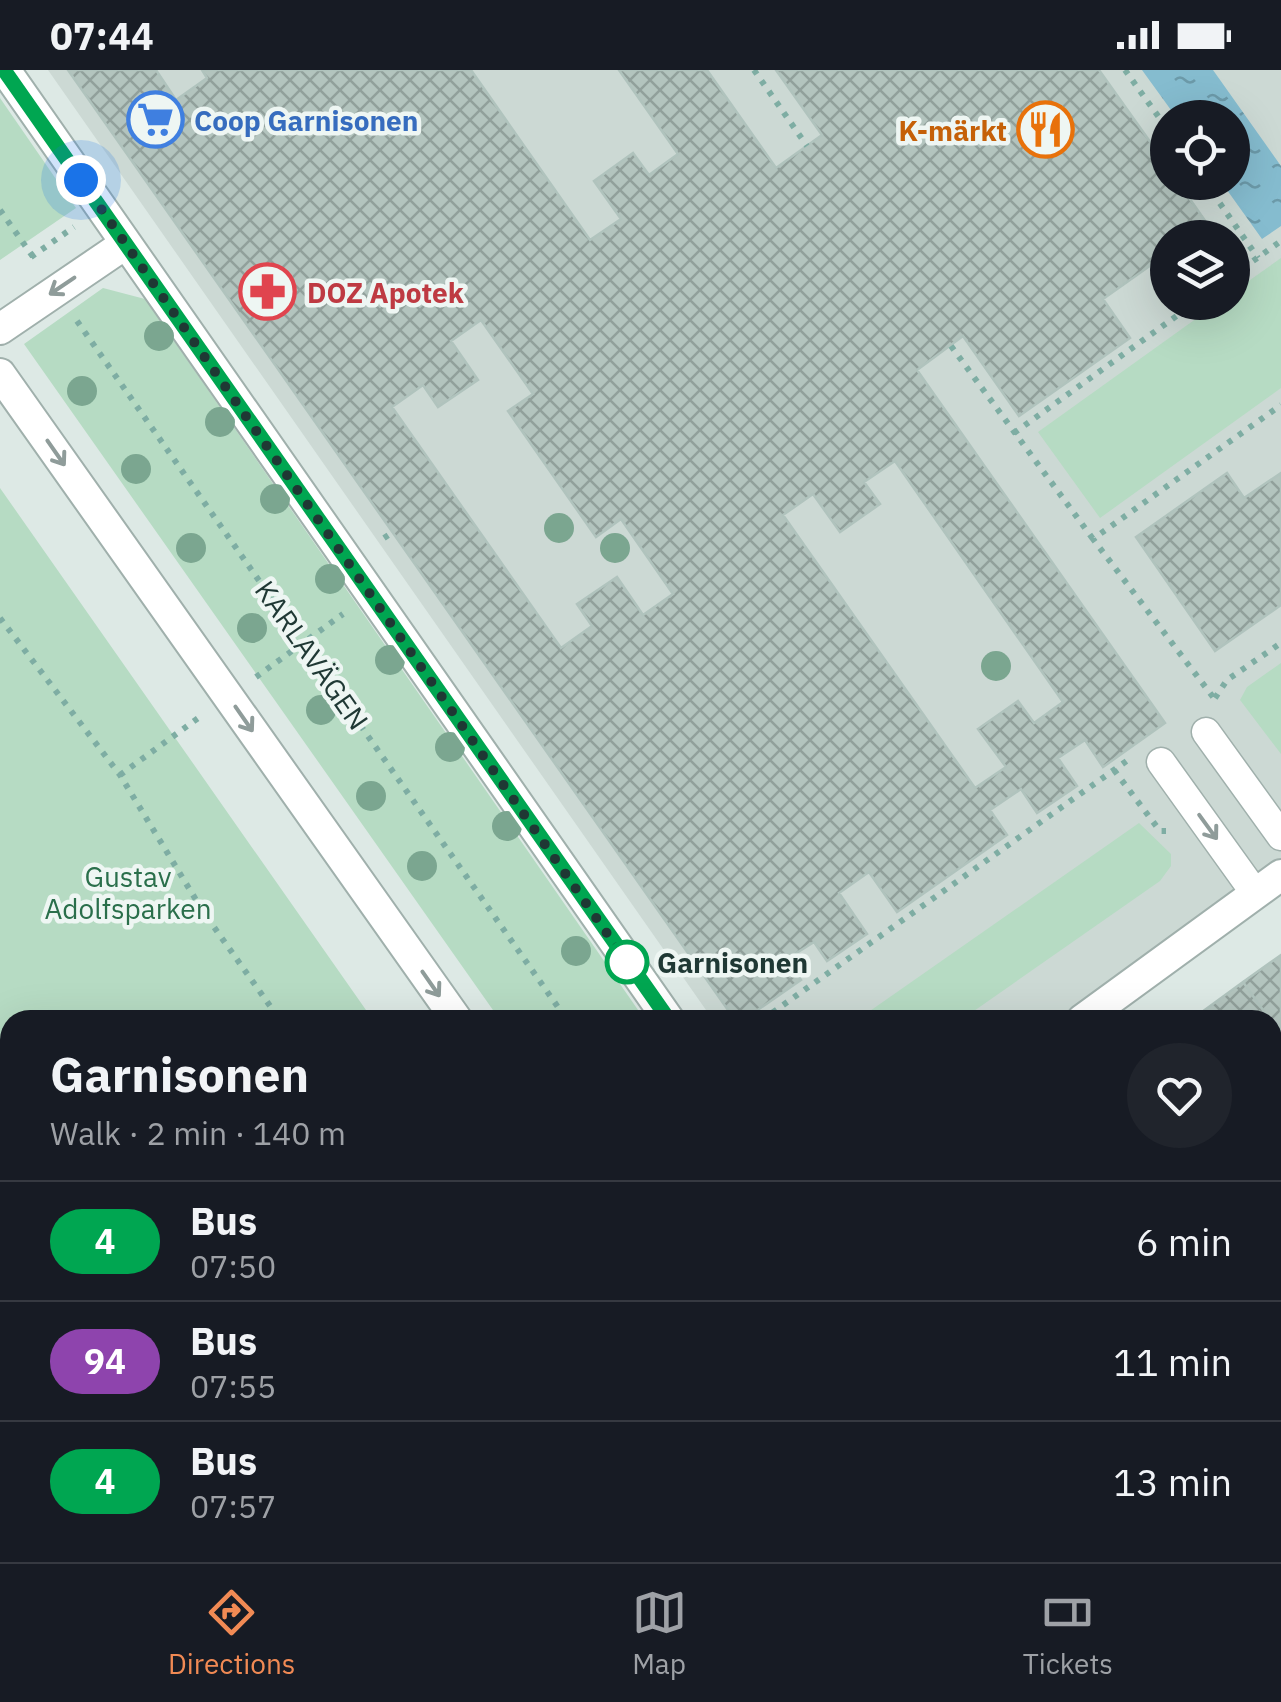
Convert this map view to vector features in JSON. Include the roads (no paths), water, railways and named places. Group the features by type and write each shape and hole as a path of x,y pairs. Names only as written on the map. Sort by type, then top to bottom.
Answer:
{"street":[{"path":"4,70 662,1010"},
{"path":"0,329 125,244"},
{"path":"0,374 450,1010"},
{"path":"1096,1010 1281,875"}],"lane":[{"path":"1203,721 1281,836"},
{"path":"1152,756 1255,893"}],"water":[{"path":"1142,70 1213,70 1234,100 1164,100"},
{"path":"1250,122 1281,166 1281,226 1262,239 1234,200 1250,200"}],"place":[{"name":"Coop Garnisonen","path":"155,120"},
{"name":"K-märkt","path":"1046,130"},
{"name":"DOZ Apotek","path":"268,292"},
{"name":"Garnisonen","path":"627,962"}],"park label":[{"name":"Gustav Adolfsparken","path":"128,892"}]}
